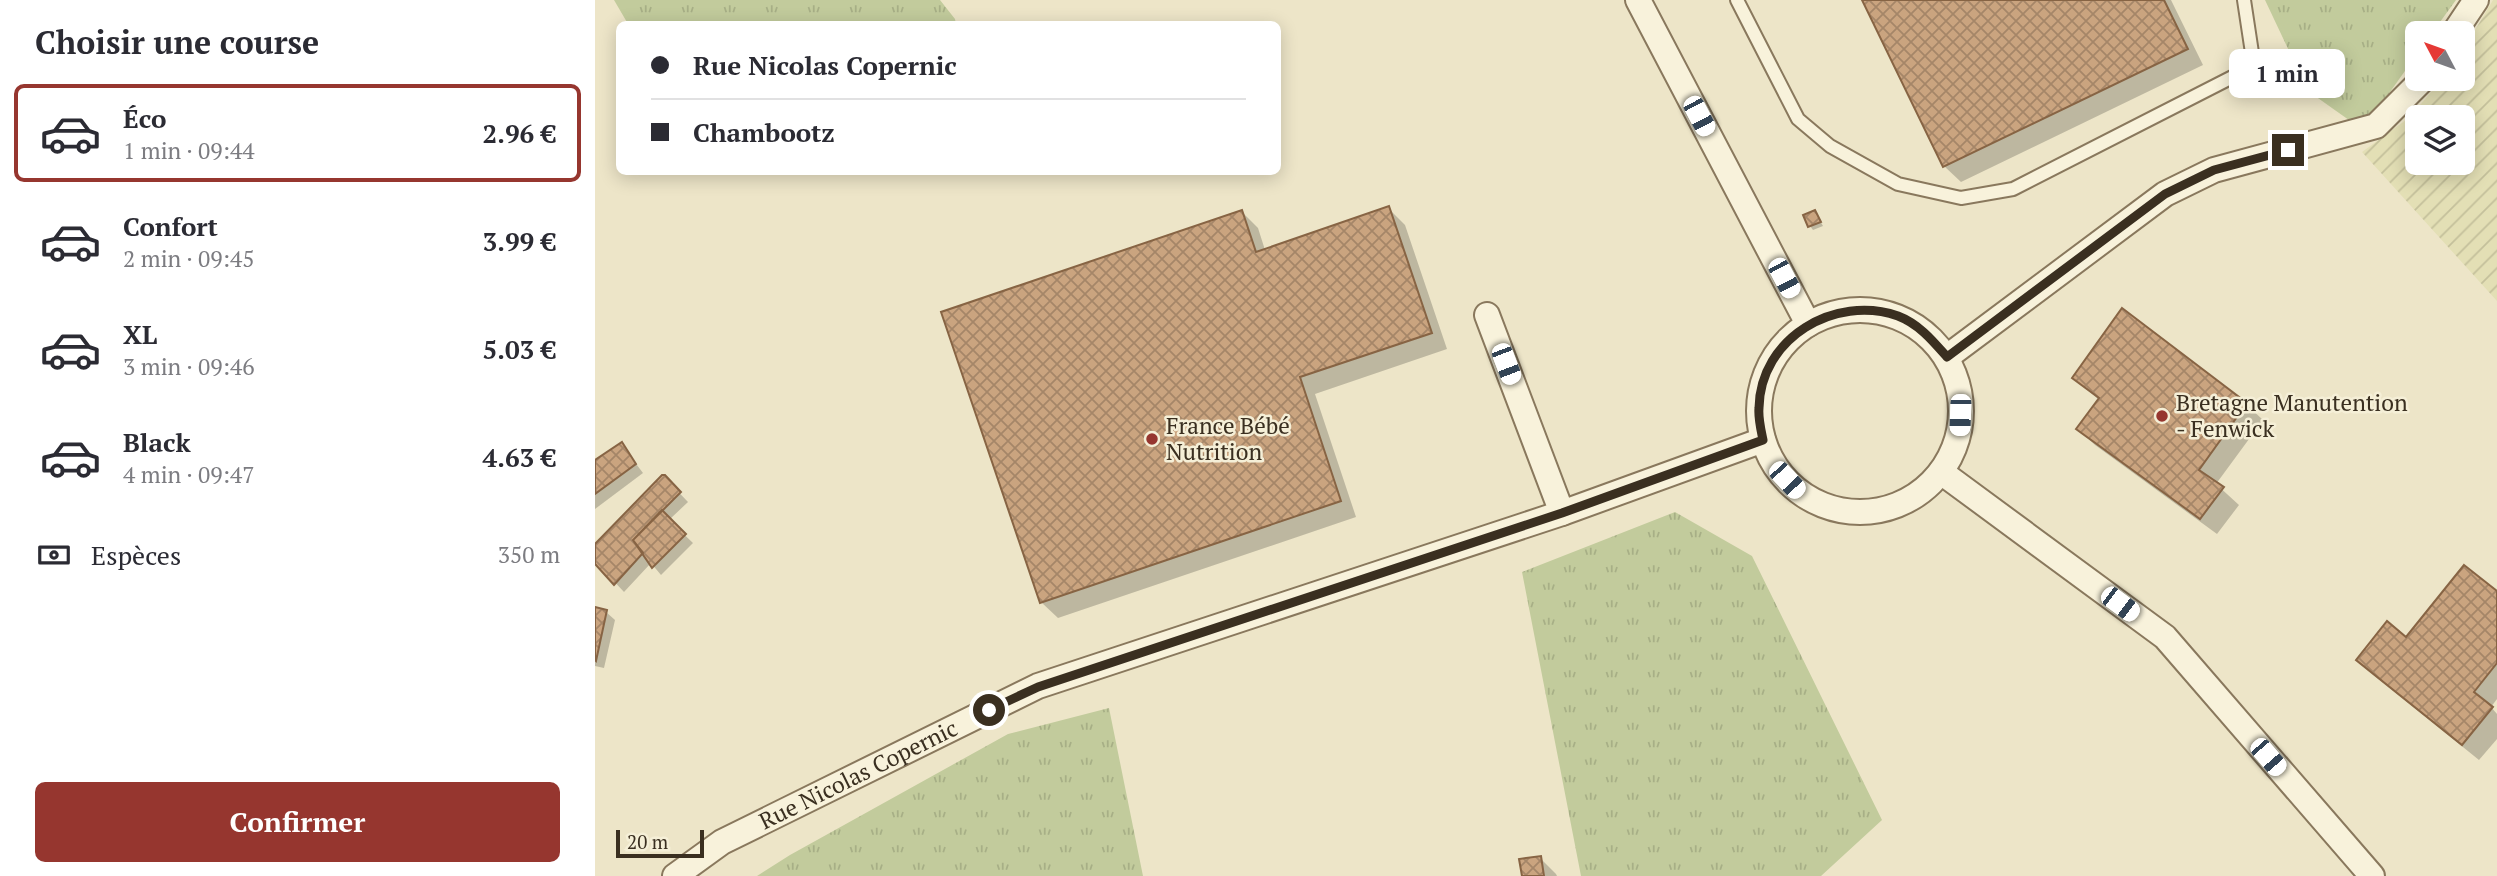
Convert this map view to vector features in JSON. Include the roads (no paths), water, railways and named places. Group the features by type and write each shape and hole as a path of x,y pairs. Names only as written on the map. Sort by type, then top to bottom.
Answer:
{"street":[{"path":"1638,0 1808,324"},
{"path":"2462,21 2476,0"},
{"path":"1947,357 2165,194 2214,170 2377,126 2411,91"},
{"path":"1869,309 1900,317 1926,333 1947,357 1961,395 1959,436 1941,472 1918,495 1890,508 1858,513 1826,507 1798,492 1777,469 1763,440 1759,407 1765,374 1783,345 1808,324 1837,312 1869,309"},
{"path":"1487,315 1562,513"},
{"name":"Rue Nicolas Copernic","path":"675,876 722,842 1038,687 1562,513 1763,440"},
{"path":"1941,472 2165,637 2372,876"}],"lane":[{"path":"1737,0 1798,119 1831,146 1898,184 1961,198 2013,189 2254,66 2244,0"}],"place":[{"name":"Bretagne Manutention - Fenwick","path":"2162,416"},
{"name":"France Bébé Nutrition","path":"1152,439"}]}
